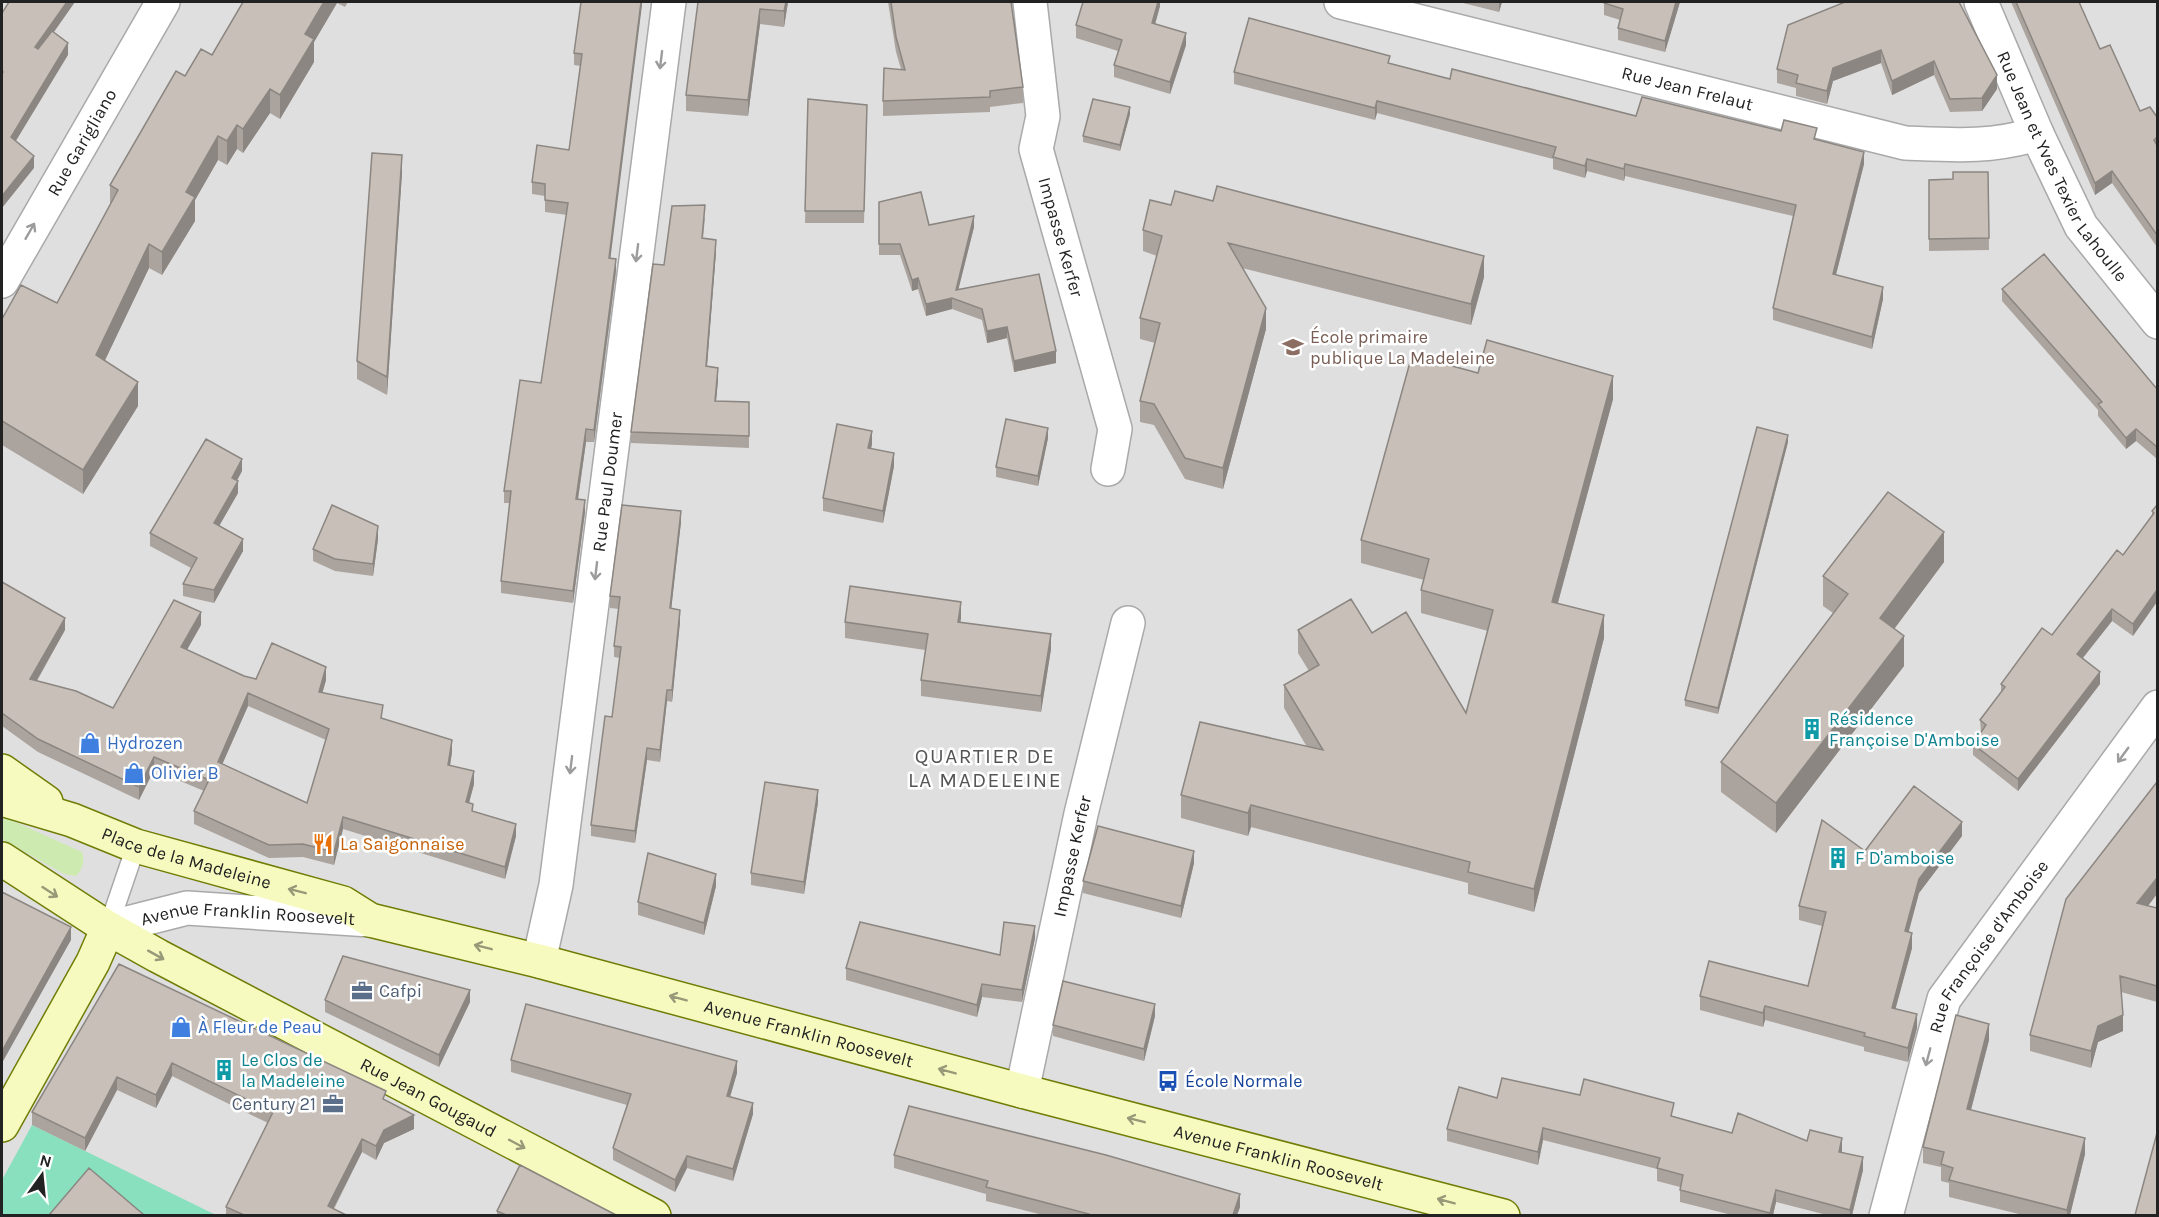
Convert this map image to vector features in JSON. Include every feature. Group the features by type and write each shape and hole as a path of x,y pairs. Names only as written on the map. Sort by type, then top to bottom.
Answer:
{"main road":[{"path":"2,771 72,820"},
{"name":"Place de la Madeleine","path":"2,799 72,820 136,846 343,903 370,920"},
{"path":"2,860 108,928 93,962 2,1125"},
{"name":"Avenue Franklin Roosevelt","path":"370,920 539,960 1022,1091 1503,1215"},
{"name":"Rue Jean Gougaud","path":"108,928 654,1215"}],"street":[{"name":"Rue Garigliano","path":"2,282 163,2"},
{"name":"Rue Paul Doumer","path":"539,960 556,885 669,2"},
{"name":"Impasse Kerfer","path":"1030,2 1043,116 1036,149 1115,429 1108,469"},
{"name":"Rue Jean Frelaut","path":"1341,2 1394,9 1905,142 1974,146 2003,144 2037,134"},
{"name":"Rue Jean et Yves Texier Lahoulle","path":"1981,2 2037,134 2081,226 2157,322"},
{"name":"Impasse Kerfer","path":"1022,1091 1081,814 1128,624"},
{"name":"Rue Françoise d'Amboise","path":"1886,1215 1944,999 2157,707"},
{"name":"Avenue Franklin Roosevelt","path":"108,928 187,908 370,920"}],"lane":[{"path":"108,928 136,846"}],"shaded area":[{"path":"2,2 2157,2 2157,1215 2,1215"}],"green space":[{"path":"2,816 82,852 82,867 76,876 64,874 2,839"},
{"path":"32,1125 216,1215 2,1216 2,1180"}],"building":[{"path":"9,2 67,2 35,47 38,49 52,31 68,43 11,137 34,156 2,196 2,13"},
{"path":"243,2 324,2 305,34 314,39 280,95 270,89 243,129 237,125 227,141 218,136 186,192 195,197 162,252 149,244 96,355 138,382 83,470 2,421 2,319 21,285 57,303 118,190 110,185 176,71 185,76 201,49 212,55"},
{"path":"581,2 641,2 609,258 616,259 594,430 586,429 576,499 585,500 573,591 501,581 511,491 504,491 520,380 541,383 568,203 545,200 545,184 532,182 537,145 569,150 582,54 574,53"},
{"path":"698,2 786,2 784,11 760,9 748,100 686,95"},
{"path":"891,2 1011,2 1023,87 990,91 990,97 883,101 884,68 905,70 896,37"},
{"path":"1083,2 1158,2 1152,23 1186,33 1170,82 1114,65 1122,40 1076,25"},
{"path":"1604,2 1676,2 1665,41 1618,28 1623,9"},
{"path":"1845,2 1959,2 1997,75 1982,98 1950,99 1934,61 1892,81 1881,50 1833,68 1827,91 1796,83 1798,75 1777,69 1788,25"},
{"path":"2016,2 2079,2 2100,49 2110,45 2140,111 2150,107 2157,117 2157,137 2154,140 2157,145 2157,235 2112,171 2095,183"},
{"path":"1249,18 1390,56 1388,63 1450,79 1452,69 1636,116 1642,97 1781,131 1784,120 1817,128 1814,139 1864,152 1833,274 1883,287 1872,337 1773,308 1796,205 1625,164 1624,169 1587,159 1585,166 1553,157 1556,147 1377,101 1375,108 1234,72"},
{"path":"808,99 867,105 864,211 805,211"},
{"path":"1093,99 1130,107 1120,145 1083,136"},
{"path":"372,153 402,155 387,377 357,361"},
{"path":"1953,172 1988,172 1989,238 1929,239 1929,180 1953,179"},
{"path":"1217,186 1484,256 1471,304 1228,243 1266,308 1223,468 1185,458 1154,404 1140,401 1160,323 1140,318 1162,236 1143,230 1150,200 1171,205 1175,191 1213,201"},
{"path":"921,192 929,225 974,216 956,290 1039,274 1056,351 1014,361 1007,327 987,331 982,309 952,298 926,304 918,278 912,280 900,244 879,244 879,202"},
{"path":"705,205 702,238 716,240 706,366 718,368 715,401 749,402 749,436 631,432 653,264 664,265 672,206"},
{"path":"2044,254 2157,389 2157,447 2136,429 2126,438 2098,404 2102,402 2002,289"},
{"path":"1487,340 1613,376 1552,602 1604,615 1534,889 1468,872 1470,862 1251,805 1248,813 1181,795 1200,722 1323,750 1284,685 1319,665 1298,630 1351,599 1372,633 1406,612 1466,713 1493,610 1421,590 1429,559 1361,540 1412,355 1478,373"},
{"path":"1006,419 1048,428 1038,476 996,467"},
{"path":"837,424 872,431 868,448 894,453 883,511 823,498"},
{"path":"1757,427 1788,435 1718,708 1685,700"},
{"path":"206,439 242,459 232,478 238,481 214,523 243,539 214,590 183,584 197,558 150,533"},
{"name":"Résidence Françoise D'Amboise","path":"1888,492 1944,532 1880,618 1904,636 1776,803 1721,762 1848,594 1823,576"},
{"path":"332,505 378,526 373,564 335,559 313,549"},
{"path":"622,505 681,511 670,608 680,610 672,690 667,690 660,750 647,748 635,831 591,825 605,716 612,717 621,647 614,646 620,597 610,596"},
{"path":"2157,505 2157,590 2133,624 2112,609 2077,654 2100,672 2018,779 1973,744 1986,725 1980,720 2005,687 2001,684 2042,628 2052,635 2117,550 2123,555 2154,513 2152,511"},
{"path":"2,582 65,618 30,679 76,691 113,708 174,600 201,612 181,647 244,676 256,679 272,643 326,667 319,692 383,705 381,718 452,740 448,765 474,771 466,802 473,804 472,811 516,824 505,867 343,817 334,852 303,844 269,845 194,811 209,780 154,757 139,787 38,739 2,713","holes":["248,693 329,729 307,803 218,762"]},
{"path":"850,586 961,602 958,622 1051,634 1041,696 921,680 928,634 845,622"},
{"path":"765,782 818,790 804,882 751,873"},
{"path":"2157,782 2157,878 2137,903 2157,908 2157,986 2120,976 2123,1015 2098,1026 2091,1051 2030,1035 2066,899"},
{"path":"1914,786 1962,822 1919,879 1905,931 1912,933 1892,1008 1917,1014 1908,1048 1864,1036 1865,1033 1765,1006 1763,1013 1700,996 1709,961 1808,986 1826,912 1799,906 1822,820 1865,851"},
{"path":"1098,826 1194,851 1181,906 1083,881"},
{"path":"648,853 716,874 704,923 638,902"},
{"path":"2,892 71,927 2,1051"},
{"path":"860,922 1000,955 1004,922 1035,926 1022,990 982,984 977,1005 846,968"},
{"path":"343,956 470,990 439,1055 325,1000"},
{"path":"119,964 386,1091 383,1099 414,1115 384,1130 376,1146 362,1139 328,1206 346,1215 244,1215 226,1207 273,1112 172,1063 156,1095 117,1077 85,1138 32,1112"},
{"path":"1063,981 1155,1004 1144,1049 1053,1025"},
{"path":"526,1004 737,1061 727,1096 753,1103 733,1169 687,1156 675,1180 613,1148 631,1094 511,1060"},
{"path":"1956,1015 1989,1024 1967,1109 2085,1138 2067,1210 1949,1180 1953,1168 1941,1164 1944,1152 1923,1147"},
{"path":"1502,1078 1580,1095 1584,1079 1674,1103 1671,1116 1732,1133 1738,1113 1807,1141 1810,1130 1842,1138 1839,1152 1863,1157 1850,1210 1776,1190 1770,1213 1680,1190 1683,1175 1657,1168 1660,1158 1543,1128 1538,1152 1447,1129 1459,1087 1497,1098"},
{"path":"909,1106 1106,1155 1240,1194 1233,1215 1089,1215 986,1187 988,1181 894,1155"},
{"path":"2157,1133 2157,1215 2135,1215"},
{"path":"520,1165 616,1215 506,1215 497,1211"},
{"path":"89,1168 144,1215 49,1215"}],"place":[{"name":"École primaire publique La Madeleine","path":"1293,347"},
{"name":"Résidence Françoise D'Amboise","path":"1812,729"},
{"name":"Hydrozen","path":"90,743"},
{"name":"Olivier B","path":"134,773"},
{"name":"La Saigonnaise","path":"323,844"},
{"name":"F D'amboise","path":"1838,858"},
{"name":"Cafpi","path":"362,991"},
{"name":"À Fleur de Peau","path":"181,1027"},
{"name":"Le Clos de la Madeleine","path":"224,1070"},
{"name":"École Normale","path":"1168,1081"},
{"name":"Century 21","path":"333,1104"}],"district":[{"name":"QUARTIER DE LA MADELEINE","path":"985,768"}]}
